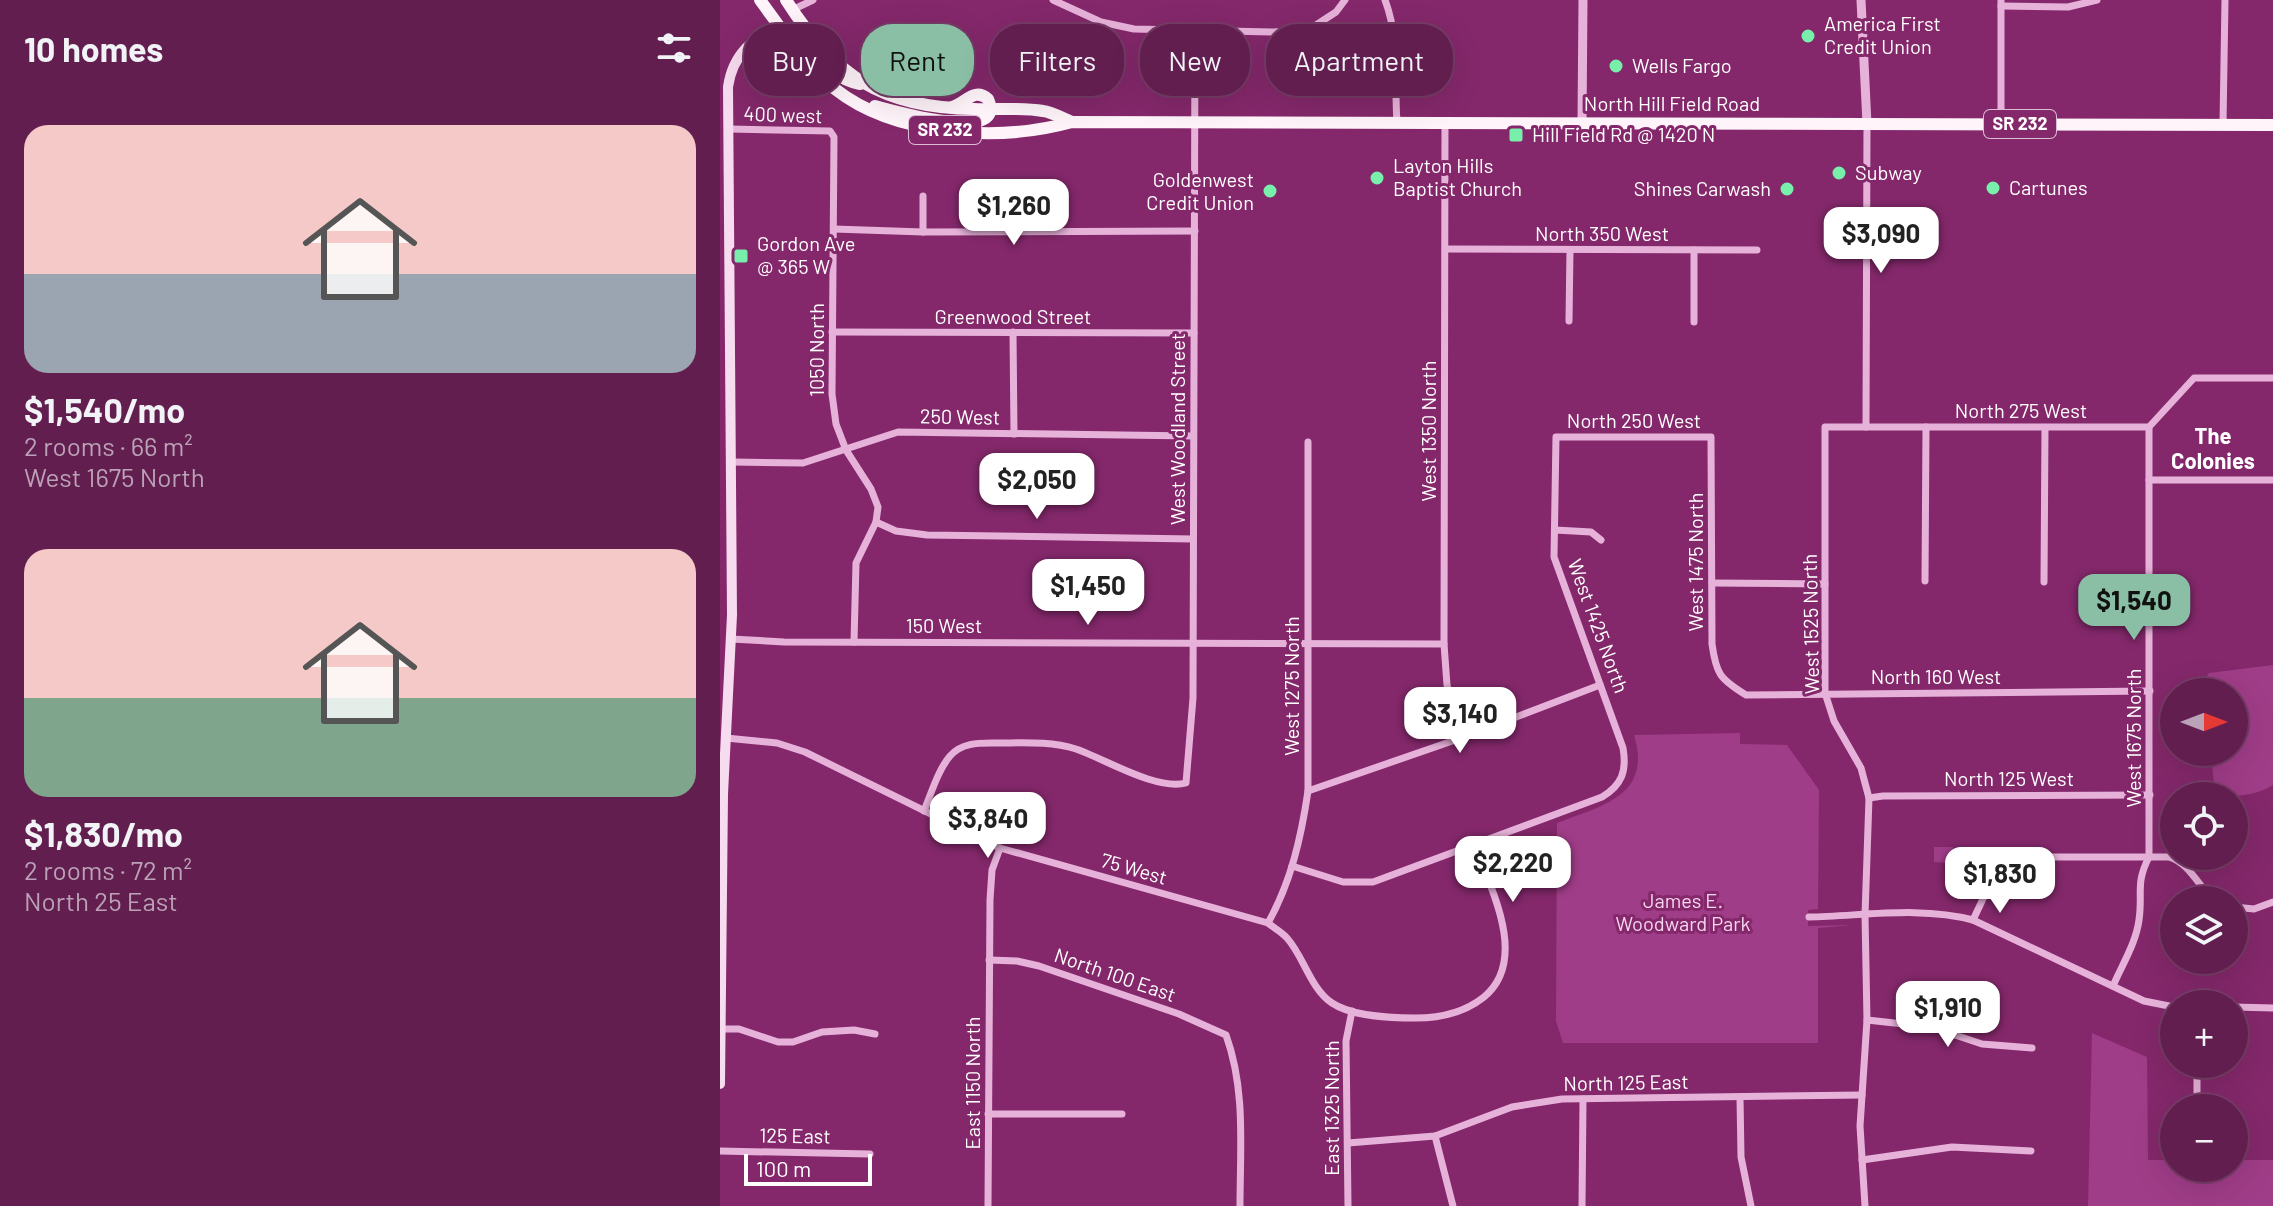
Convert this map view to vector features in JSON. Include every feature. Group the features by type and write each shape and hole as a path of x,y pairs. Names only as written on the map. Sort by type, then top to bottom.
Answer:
{"main road":[{"name":"SR 232","path":"760,0 776,24"},
{"path":"769,0 779,8 789,5"},
{"name":"SR 232","path":"789,5 824,51 861,81"},
{"path":"720,1084 722,794 731,639 726,581 732,462 726,124 728,87 734,64 744,53"},
{"name":"SR 232","path":"845,95 891,118 937,129 1044,129 1072,122"},
{"name":"SR 232","path":"893,96 912,104 942,109 1044,111 1072,122"},
{"path":"852,100 916,117 945,121 982,121 991,110"},
{"name":"North Hill Field Road","path":"1072,122 2273,125"}],"street":[{"path":"789,5 813,0"},
{"path":"1053,0 1075,12 1117,27 1140,30"},
{"path":"1250,30 1298,30 1324,21 1345,0"},
{"path":"1385,0 1395,35 1397,122"},
{"path":"1582,123 1583,0"},
{"path":"1861,0 1867,124 1866,427"},
{"path":"2001,124 2001,3 2068,7 2097,0"},
{"path":"2223,124 2225,0"},
{"name":"West Woodland Street","path":"924,811 945,763 961,748 975,743 1052,743 1128,772 1176,786 1186,783 1193,698 1194,96"},
{"name":"West 1350 North","path":"1445,123 1444,644 1447,685 1461,738"},
{"name":"400 west","path":"726,124 830,131 834,137"},
{"name":"1050 North","path":"834,137 832,394 836,424 846,450 871,489 878,507 876,522"},
{"path":"923,196 923,232"},
{"path":"834,229 923,232 1195,231"},
{"name":"North 350 West","path":"1446,249 1757,250"},
{"path":"1569,321 1570,250"},
{"path":"1694,250 1694,322"},
{"name":"Greenwood Street","path":"832,332 1194,333"},
{"path":"1013,332 1014,434"},
{"path":"2149,427 2194,378 2273,378"},
{"name":"North 275 West","path":"1825,427 2149,427"},
{"name":"West 1525 North","path":"1825,427 1825,693 1834,721 1861,768 1869,798 1865,915 1867,1020 1862,1095 1865,1206"},
{"path":"1925,581 1926,427"},
{"name":"West 1675 North","path":"2113,986 2135,937 2139,920 2140,875 2149,857 2149,427"},
{"path":"2044,582 2045,428"},
{"name":"250 West","path":"732,462 803,463 898,432 1193,436"},
{"name":"North 250 West","path":"1556,437 1711,437"},
{"name":"West 1425 North","path":"1474,845 1602,797 1616,788 1623,777 1626,762 1623,748 1554,557 1556,437"},
{"name":"West 1475 North","path":"1711,437 1712,644 1716,668 1725,682"},
{"name":"West 1275 North","path":"1268,923 1282,897 1301,838 1308,791 1308,442"},
{"path":"2149,480 2273,480"},
{"path":"854,642 856,563 876,522 896,531 927,535 1193,539"},
{"path":"1555,530 1591,532 1601,540"},
{"path":"1712,583 1825,584"},
{"name":"150 West","path":"731,639 1444,644"},
{"name":"North 160 West","path":"1725,682 1746,695 2150,691"},
{"path":"1308,791 1600,685"},
{"name":"75 West","path":"726,738 777,743 805,752 1000,848 1268,923"},
{"name":"North 125 West","path":"1869,798 2150,795"},
{"path":"1268,923 1288,939 1313,981 1331,1002 1352,1011 1405,1018 1433,1018 1455,1013 1475,1004 1494,988 1503,971 1503,928 1496,900 1474,845 1373,882 1359,884 1292,866"},
{"name":"East 1150 North","path":"988,1206 992,870 1000,848"},
{"path":"1973,920 1999,865 2004,859 2017,857 2179,859 2201,886"},
{"path":"2248,908 2273,902"},
{"path":"1809,917 1936,913 1973,920 2144,1001 2160,1004"},
{"name":"North 100 East","path":"989,960 1039,966 1179,1014 1226,1035 1236,1062 1239,1083 1240,1206"},
{"path":"2248,1007 2273,1008"},
{"name":"East 1325 North","path":"1348,1206 1346,1041 1352,1011"},
{"path":"1867,1020 1931,1027 1982,1044 2032,1048"},
{"path":"720,1029 739,1029 778,1042 793,1042 822,1032 854,1030 875,1034"},
{"name":"North 125 East","path":"1348,1143 1435,1136 1512,1107 1562,1099 1862,1095"},
{"path":"1740,1097 1741,1157 1751,1206"},
{"path":"1582,1206 1583,1099"},
{"path":"988,1114 1122,1114"},
{"path":"1435,1136 1453,1206"},
{"path":"1862,1160 1952,1147 2031,1151"},
{"name":"125 East","path":"720,1151 870,1154"}],"green space":[{"path":"2273,665 2273,785 2266,789 2248,794 2248,782 2214,782 2212,766 2248,766 2248,678 2205,678 2209,673"},
{"name":"James E. Woodward Park","path":"1740,733 1740,744 1787,745 1819,790 1818,909 1808,910 1808,926 1853,925 1818,928 1818,1043 1563,1043 1556,1021 1557,823 1606,804 1630,785 1638,756 1634,735"},
{"path":"1934,847 1953,847 1953,863 1934,862"},
{"path":"2092,1033 2147,1057 2148,1160 2160,1160 2160,1182 2248,1182 2248,1160 2273,1160 2273,1206 2088,1206"}],"place":[{"name":"America First Credit Union","path":"1808,36"},
{"name":"Wells Fargo","path":"1616,66"},
{"name":"Hill Field Rd @ 1420 N","path":"1516,135"},
{"name":"Subway","path":"1839,173"},
{"name":"Layton Hills Baptist Church","path":"1377,178"},
{"name":"Cartunes","path":"1993,188"},
{"name":"Shines Carwash","path":"1787,189"},
{"name":"Goldenwest Credit Union","path":"1270,191"},
{"name":"Gordon Ave @ 365 W","path":"741,256"}],"district":[{"name":"The Colonies","path":"2213,448"}]}
